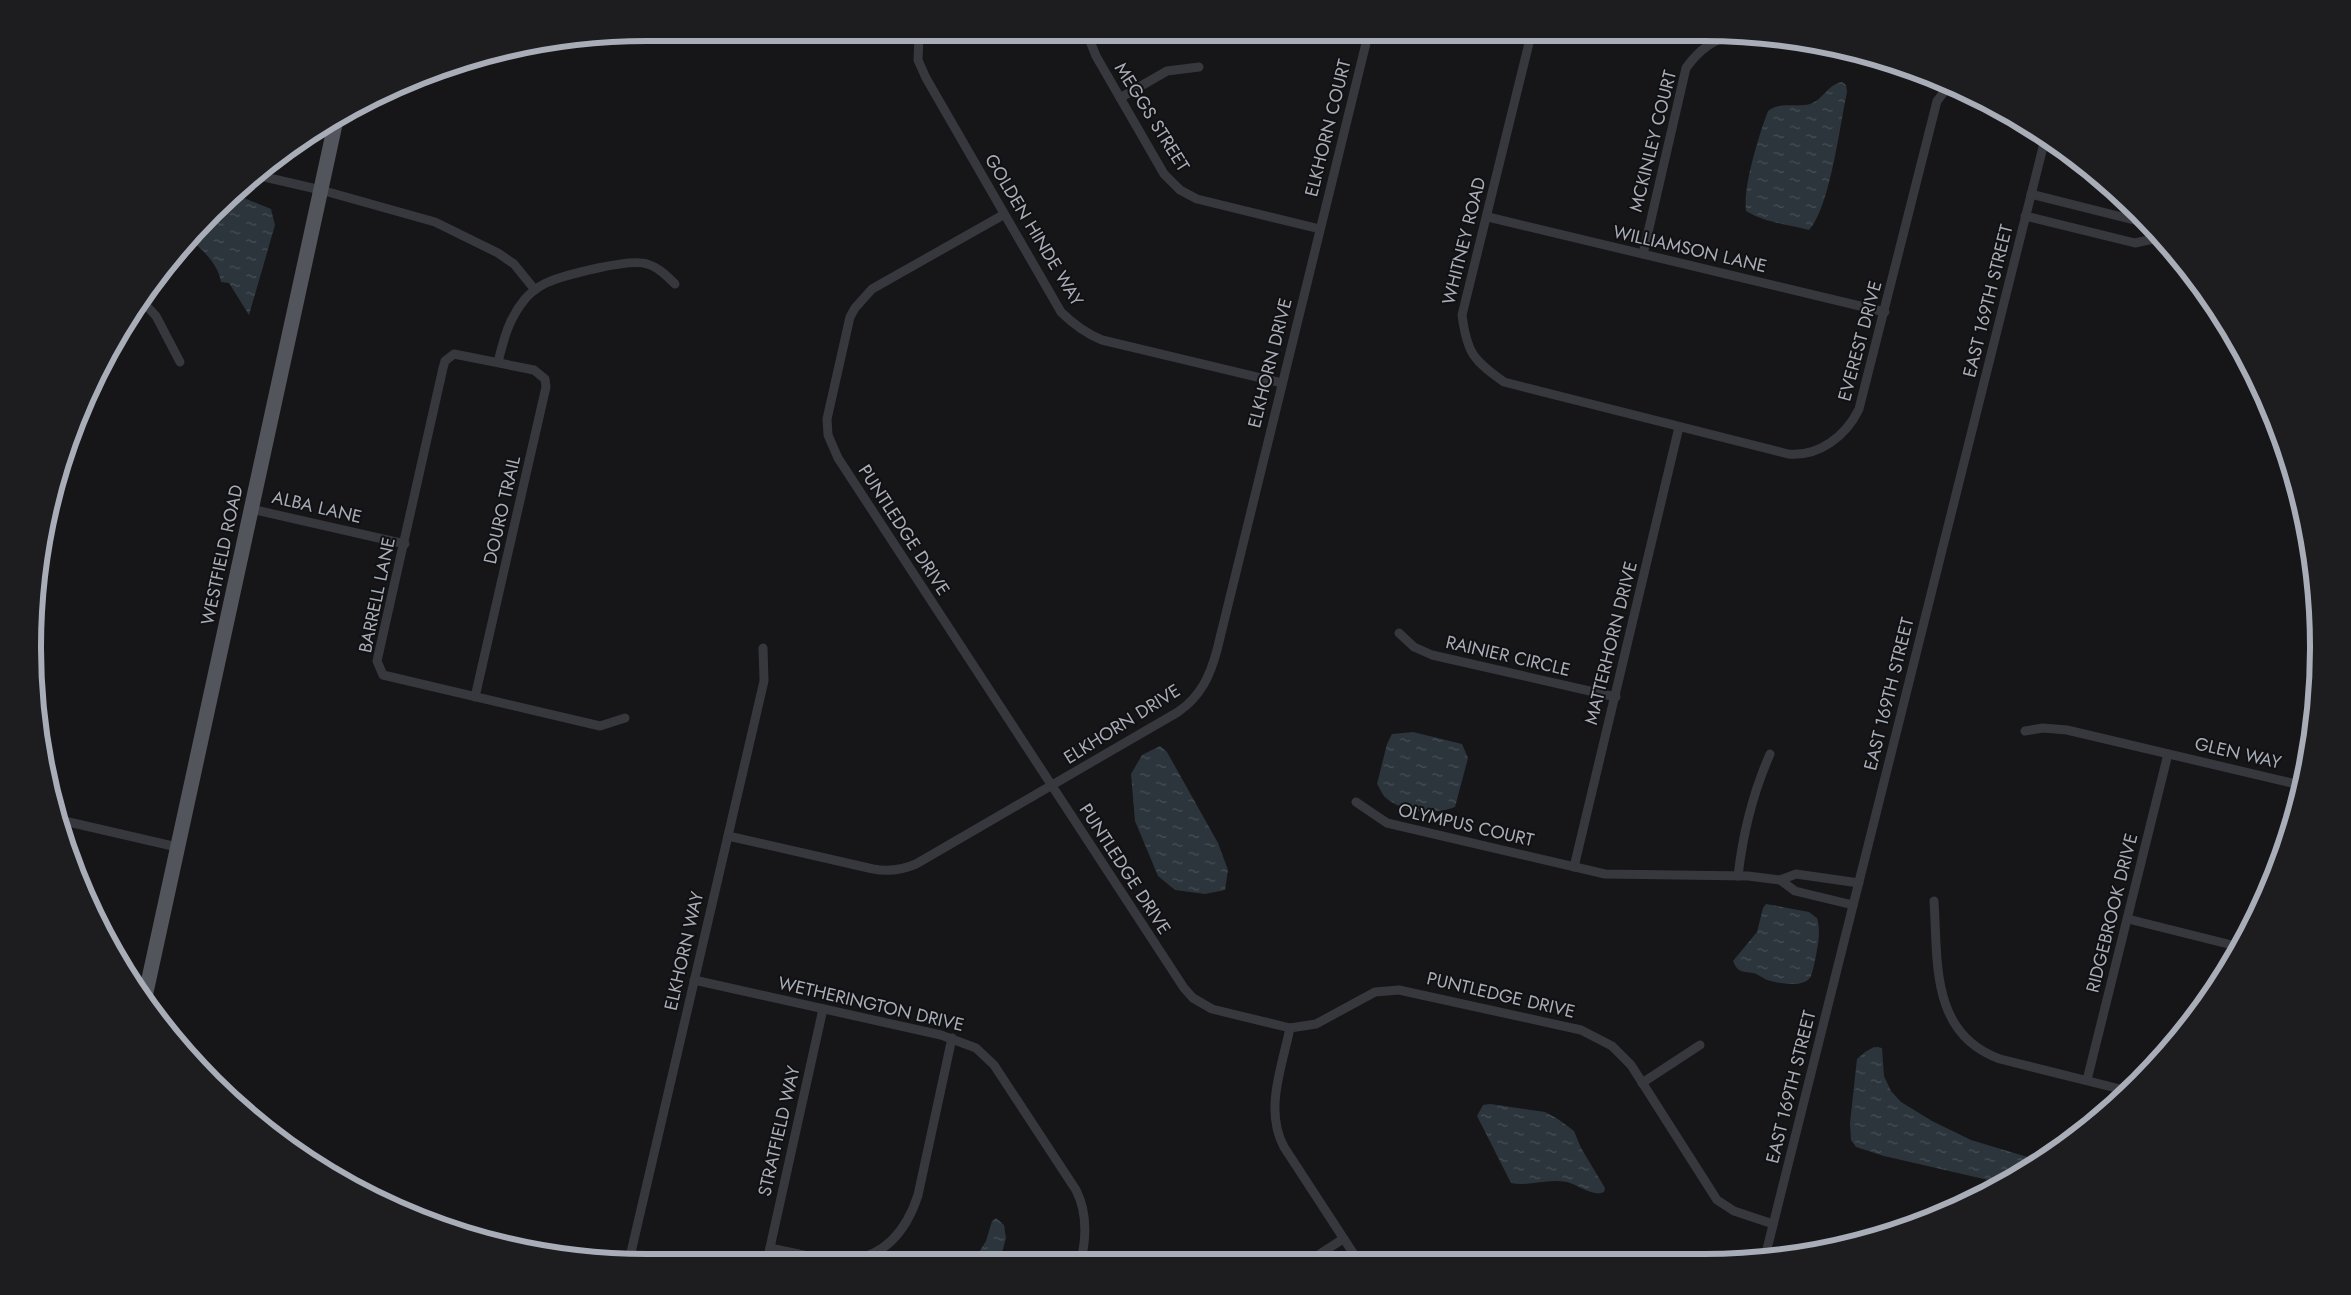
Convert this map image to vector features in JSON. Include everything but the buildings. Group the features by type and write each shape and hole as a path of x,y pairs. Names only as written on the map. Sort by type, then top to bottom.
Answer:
{"main road":[{"name":"WESTFIELD ROAD","path":"147,989 334,128"}],"street":[{"name":"GOLDEN HINDE WAY","path":"919,41 918,60 926,78 1061,312 1087,334 1282,383"},
{"name":"MEGGS STREET","path":"1090,41 1096,56 1164,174 1180,190 1206,202 1320,229"},
{"name":"ELKHORN COURT","path":"1320,229 1367,41"},
{"name":"WHITNEY ROAD","path":"1529,41 1488,217 1462,315 1469,350 1482,366 1504,382 1679,427"},
{"name":"MCKINLEY COURT","path":"1643,254 1686,68 1693,59 1713,41"},
{"path":"1120,98 1167,71 1199,66"},
{"name":"EVEREST DRIVE","path":"1679,427 1798,455 1826,447 1852,424 1859,409 1885,312 1938,101 1945,91"},
{"name":"EAST 169TH STREET","path":"1767,1250 2043,145"},
{"path":"266,177 321,190 435,222 498,253 514,264 535,290"},
{"path":"2031,194 2133,220"},
{"name":"PUNTLEDGE DRIVE","path":"1003,214 920,260 872,289 863,298 850,317 830,401 827,419 828,435 838,458 1184,988 1193,998 1212,1009 1290,1028 1316,1024 1375,992 1406,990 1581,1030 1612,1046 1631,1065 1717,1200 1734,1211 1773,1224"},
{"path":"2026,216 2135,243 2151,240"},
{"name":"WILLIAMSON LANE","path":"1488,217 1885,312"},
{"name":"ELKHORN DRIVE","path":"728,836 872,869 893,870 916,864 1178,712 1193,700 1207,682 1217,650 1320,229"},
{"path":"498,362 505,331 514,314 535,290 564,277 620,264 646,263 662,272 675,284"},
{"path":"147,306 156,316 180,362"},
{"name":"BARRELL LANE","path":"498,362 460,354 449,357 445,361 378,666 383,675 600,726 625,718"},
{"name":"DOURO TRAIL","path":"476,697 546,387 545,379 534,370 498,362"},
{"name":"MATTERHORN DRIVE","path":"1574,867 1679,427"},
{"name":"ALBA LANE","path":"251,509 405,544"},
{"name":"RAINIER CIRCLE","path":"1399,633 1414,647 1432,655 1616,697"},
{"name":"ELKHORN WAY","path":"631,1253 764,682 763,648"},
{"name":"GLEN WAY","path":"2025,731 2043,728 2067,730 2294,784"},
{"path":"1738,876 1743,832 1761,774 1770,754"},
{"name":"RIDGEBROOK DRIVE","path":"2087,1080 2168,754"},
{"name":"OLYMPUS COURT","path":"1356,802 1387,823 1605,874 1738,876 1780,880"},
{"path":"67,822 177,847"},
{"path":"1780,880 1796,874 1859,884"},
{"path":"1780,880 1795,891 1853,906"},
{"path":"1934,901 1942,998 1946,1010 1961,1033 1988,1055 2012,1063 2119,1088"},
{"path":"2128,919 2232,945"},
{"name":"WETHERINGTON DRIVE","path":"694,980 952,1038 976,1048 994,1065 1076,1190 1081,1202 1085,1222 1082,1254"},
{"name":"STRATFIELD WAY","path":"769,1254 823,1009"},
{"path":"1290,1028 1274,1102 1275,1128 1284,1147 1354,1254"},
{"path":"872,1254 886,1246 899,1235 910,1218 918,1196 952,1038"},
{"path":"1642,1083 1700,1045"},
{"path":"1319,1254 1343,1238"},
{"path":"770,1248 798,1254"}],"water":[{"path":"1842,82 1846,85 1847,92 1833,165 1823,204 1809,230 1769,221 1746,211 1749,175 1768,111 1783,105 1810,104 1819,99 1837,83"},
{"path":"242,197 271,209 275,225 249,315 229,283 221,282 220,276 210,258 195,244"},
{"path":"1413,732 1462,744 1468,758 1455,807 1429,812 1410,810 1393,803 1382,793 1377,784 1387,744 1392,734"},
{"path":"1160,746 1167,752 1218,843 1228,870 1225,890 1205,894 1175,890 1158,876 1135,821 1131,774 1142,755"},
{"path":"1766,904 1809,912 1817,918 1819,939 1814,966 1811,976 1803,983 1791,984 1767,980 1755,974 1741,971 1733,961 1757,932 1763,908"},
{"path":"1874,1047 1882,1048 1884,1076 1891,1091 1901,1102 1932,1121 1971,1140 2031,1158 1992,1181 1884,1156 1856,1147 1851,1140 1850,1123 1857,1059"},
{"path":"1490,1104 1545,1112 1574,1131 1581,1148 1605,1188 1604,1192 1595,1193 1572,1183 1559,1181 1524,1184 1511,1183 1477,1116 1483,1105"},
{"path":"996,1218 1004,1225 1006,1238 1002,1254 978,1254 986,1241 992,1221"}]}
